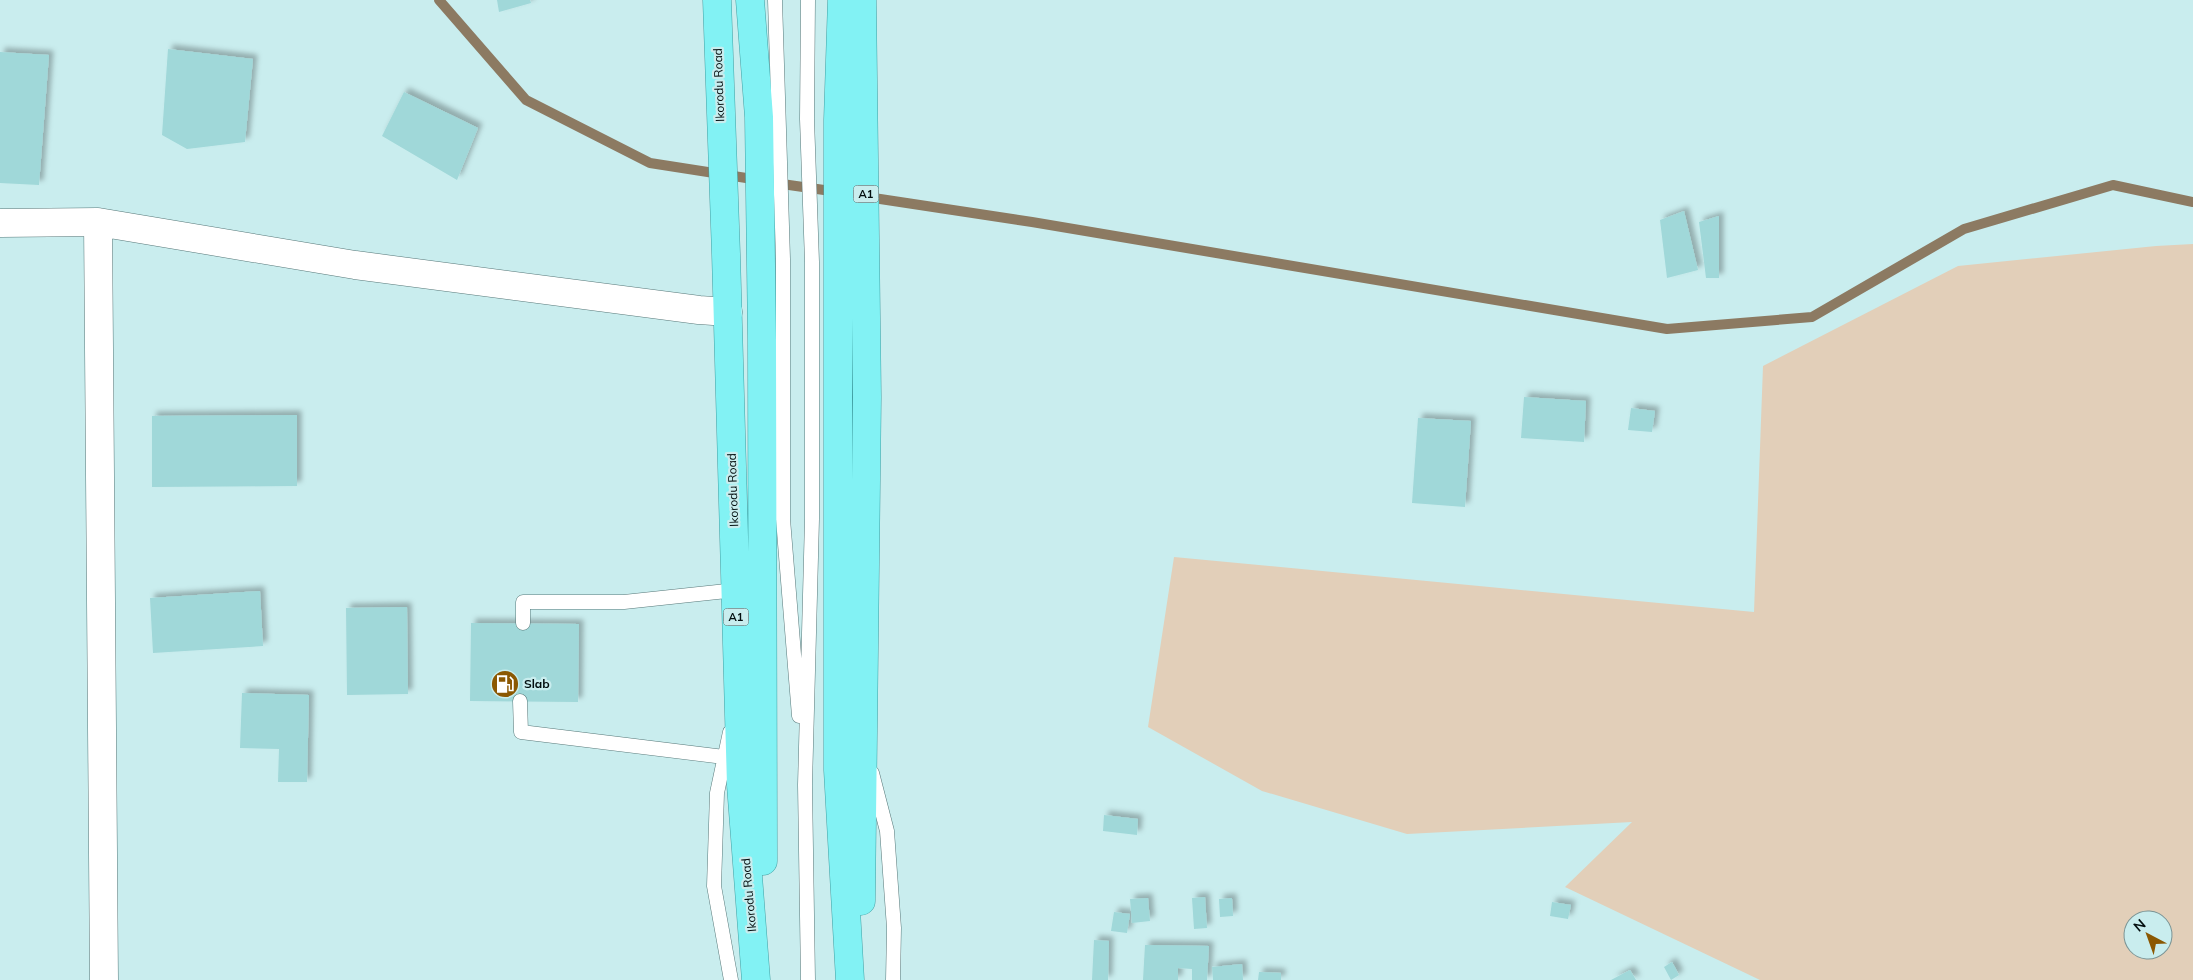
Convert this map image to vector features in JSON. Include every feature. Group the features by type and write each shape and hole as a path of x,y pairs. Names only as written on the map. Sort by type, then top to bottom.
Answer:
{"highway":[{"name":"Ikorodu Road","path":"717,0 728,312 740,785 756,980"},
{"name":"Ikorodu Road","path":"750,0 768,117 772,258 763,980"},
{"name":"A1","path":"842,0 851,121 867,267 864,742 859,980"},
{"name":"A1","path":"850,980 838,770 825,263 851,121 862,0"}],"street":[{"path":"98,222 104,980"},
{"path":"0,223 98,222 355,265 699,310 728,312"}],"lane":[{"path":"768,117 775,0"},
{"path":"808,0 807,119 825,263 812,519 805,786 808,980"},
{"path":"772,258 783,519 805,786"},
{"path":"523,624 523,602 624,602 736,590"},
{"path":"731,980 714,886 717,793 738,694"},
{"path":"520,702 521,732 724,758"},
{"path":"864,742 887,831 894,928 892,980"}],"shaded area":[{"path":"2193,244 2193,980 1760,980 1565,887 1632,822 1407,834 1262,791 1148,727 1174,557 1754,612 1763,366 1958,266"}],"building":[{"path":"497,0 530,0 531,3 499,12"},
{"path":"168,49 253,59 245,142 187,149 162,135"},
{"path":"0,52 49,55 39,185 0,183"},
{"path":"404,92 478,128 457,180 382,136"},
{"path":"1684,211 1698,270 1667,278 1660,220"},
{"path":"1719,216 1719,278 1706,278 1699,222"},
{"path":"1524,397 1586,401 1584,442 1521,438"},
{"path":"1631,408 1655,411 1652,432 1628,430"},
{"path":"297,415 297,486 152,487 152,416"},
{"path":"1418,418 1471,421 1465,507 1412,503"},
{"path":"260,591 263,646 153,653 150,598"},
{"path":"407,607 408,694 347,695 346,608"},
{"path":"471,623 579,624 578,702 470,701"},
{"path":"242,693 309,695 307,782 278,782 279,749 240,748"},
{"path":"1104,815 1138,819 1137,835 1103,831"},
{"path":"1205,897 1207,928 1194,929 1192,898"},
{"path":"1148,898 1150,921 1132,923 1130,899"},
{"path":"1232,898 1233,916 1220,917 1219,899"},
{"path":"1552,902 1571,905 1568,919 1550,916"},
{"path":"1114,912 1130,914 1127,933 1111,931"},
{"path":"1094,940 1109,941 1108,980 1092,980"},
{"path":"1145,945 1209,946 1207,980 1192,980 1192,969 1178,968 1178,980 1143,980"},
{"path":"1672,962 1679,975 1671,980 1664,967"},
{"path":"1242,964 1243,980 1213,980 1212,967"},
{"path":"1630,970 1636,980 1611,980"},
{"path":"1259,972 1281,973 1281,980 1258,980"}],"waterway":[{"path":"439,0 526,100 650,163 759,180"},
{"path":"775,183 838,192"},
{"path":"867,197 1032,222 1667,329 1812,317 1964,229 2113,185 2193,202"}],"place":[{"name":"Slab","path":"505,684"}]}
